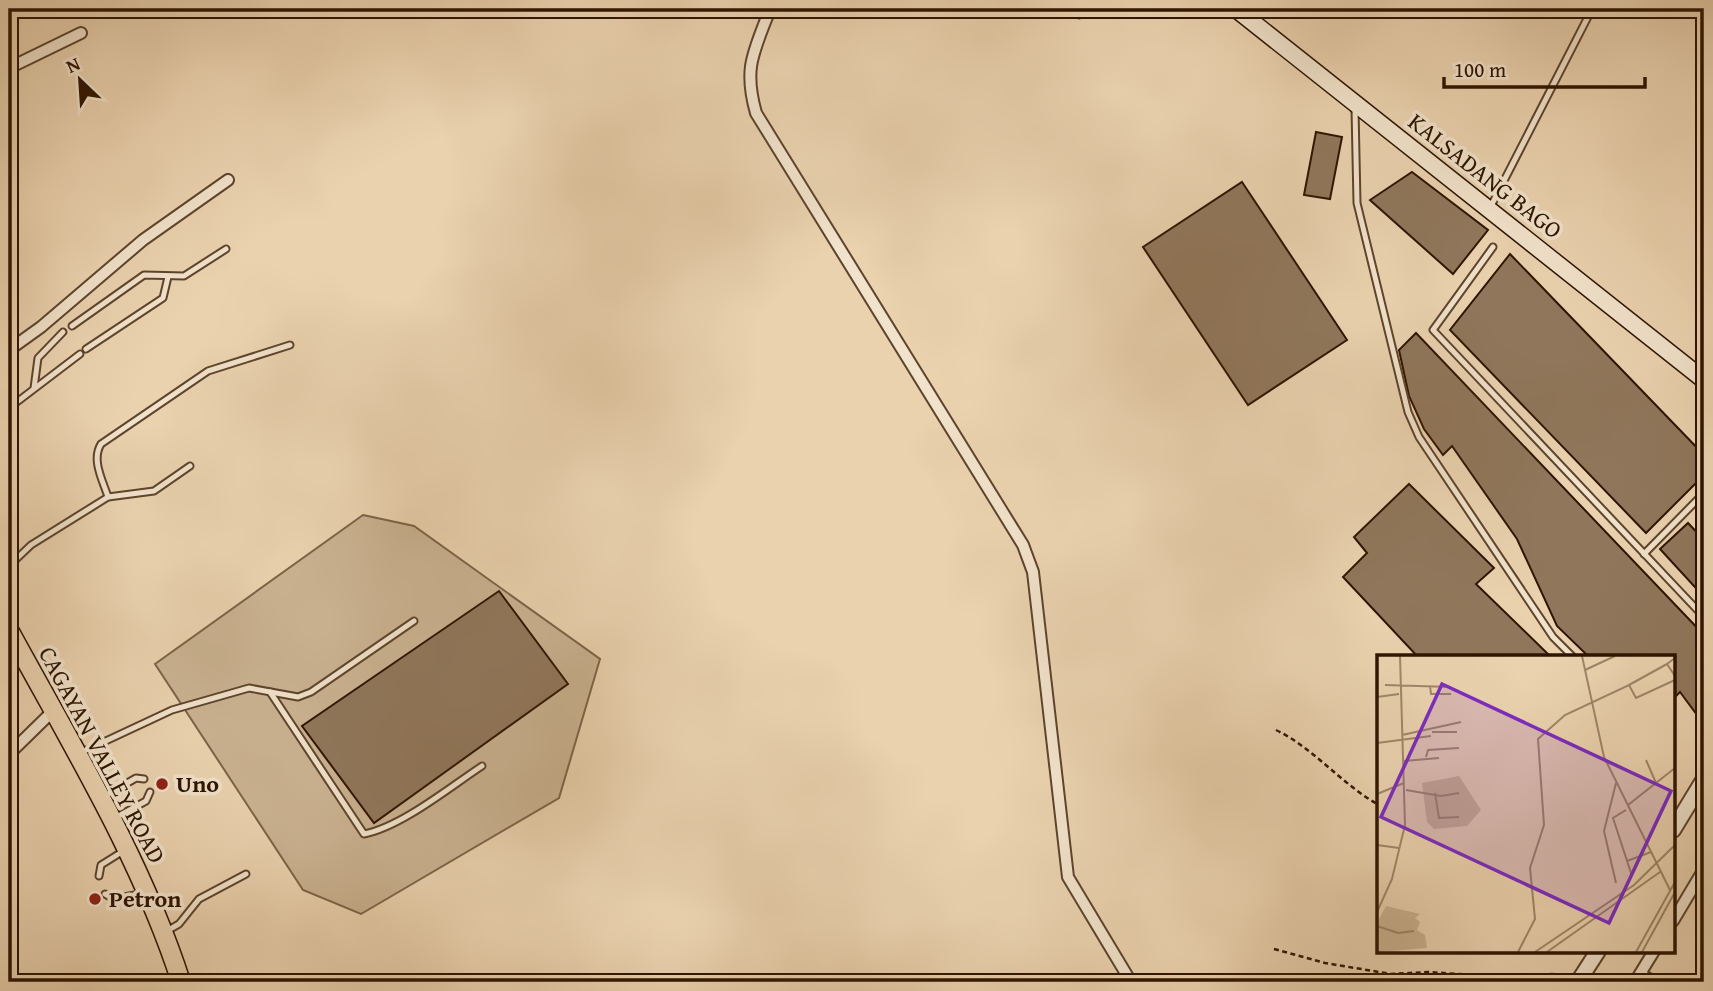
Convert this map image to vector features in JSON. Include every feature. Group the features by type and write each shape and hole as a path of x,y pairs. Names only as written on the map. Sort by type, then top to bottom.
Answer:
{"highway":[{"name":"CAGAYAN VALLEY ROAD","path":"9,630 125,849 146,892 181,982"}],"main road":[{"name":"KALSADANG BAGO","path":"1236,9 1704,380"}],"street":[{"path":"9,12 17,9"},
{"path":"770,9 749,63 748,86 755,113 1023,545 1033,572 1068,877 1131,982"},
{"path":"9,68 81,33"},
{"path":"9,350 41,327 143,240 228,180"},
{"path":"9,754 53,711"},
{"path":"1674,828 1704,779"},
{"path":"1674,918 1704,869"},
{"path":"1579,981 1597,953"},
{"path":"1635,982 1653,953"}],"lane":[{"path":"1079,15 1097,9"},
{"path":"1490,208 1592,9"},
{"path":"1355,102 1357,202 1408,412 1419,437 1553,637 1571,655"},
{"path":"1493,247 1433,330 1704,617"},
{"path":"72,326 144,275 184,276 226,249"},
{"path":"86,349 163,298 168,277"},
{"path":"34,388 38,358 63,332"},
{"path":"108,497 97,464 96,452 101,444 208,371 290,345"},
{"path":"9,408 80,354"},
{"path":"9,566 31,545 108,497 154,491 190,466"},
{"path":"1644,554 1704,493"},
{"path":"77,754 172,710 249,688 298,697 312,692 414,621"},
{"path":"270,692 364,834 374,832 421,806 482,766"},
{"path":"100,799 136,778 144,779"},
{"path":"110,820 140,806 150,797 150,792"},
{"path":"99,876 101,865 125,849"},
{"path":"163,933 179,924 199,899 246,874"},
{"path":"105,894 114,899 146,892"},
{"path":"1642,972 1660,982"}],"path":[{"path":"1276,730 1301,743 1356,792 1377,804"},
{"path":"1274,949 1325,964 1391,974 1428,972 1536,979 1560,972 1579,981"}],"shaded area":[{"path":"363,515 414,526 600,659 559,798 361,914 303,890 155,664"}],"building":[{"path":"1316,132 1342,137 1330,199 1304,195"},
{"path":"1412,172 1488,230 1453,274 1370,200"},
{"path":"1242,182 1347,340 1248,405 1143,247"},
{"path":"1510,254 1704,455 1704,475 1646,533 1450,330"},
{"path":"1416,333 1704,635 1704,710 1700,719 1680,692 1674,698 1674,655 1587,655 1557,626 1517,539 1452,446 1443,455 1424,429 1409,396 1399,350"},
{"path":"1409,484 1494,568 1476,584 1549,655 1416,655 1343,577 1367,553 1354,537"},
{"path":"1688,523 1704,540 1704,597 1660,549"},
{"path":"499,591 568,684 374,823 302,726"}],"place":[{"name":"Uno","path":"162,784"},
{"name":"Petron","path":"95,899"}]}
